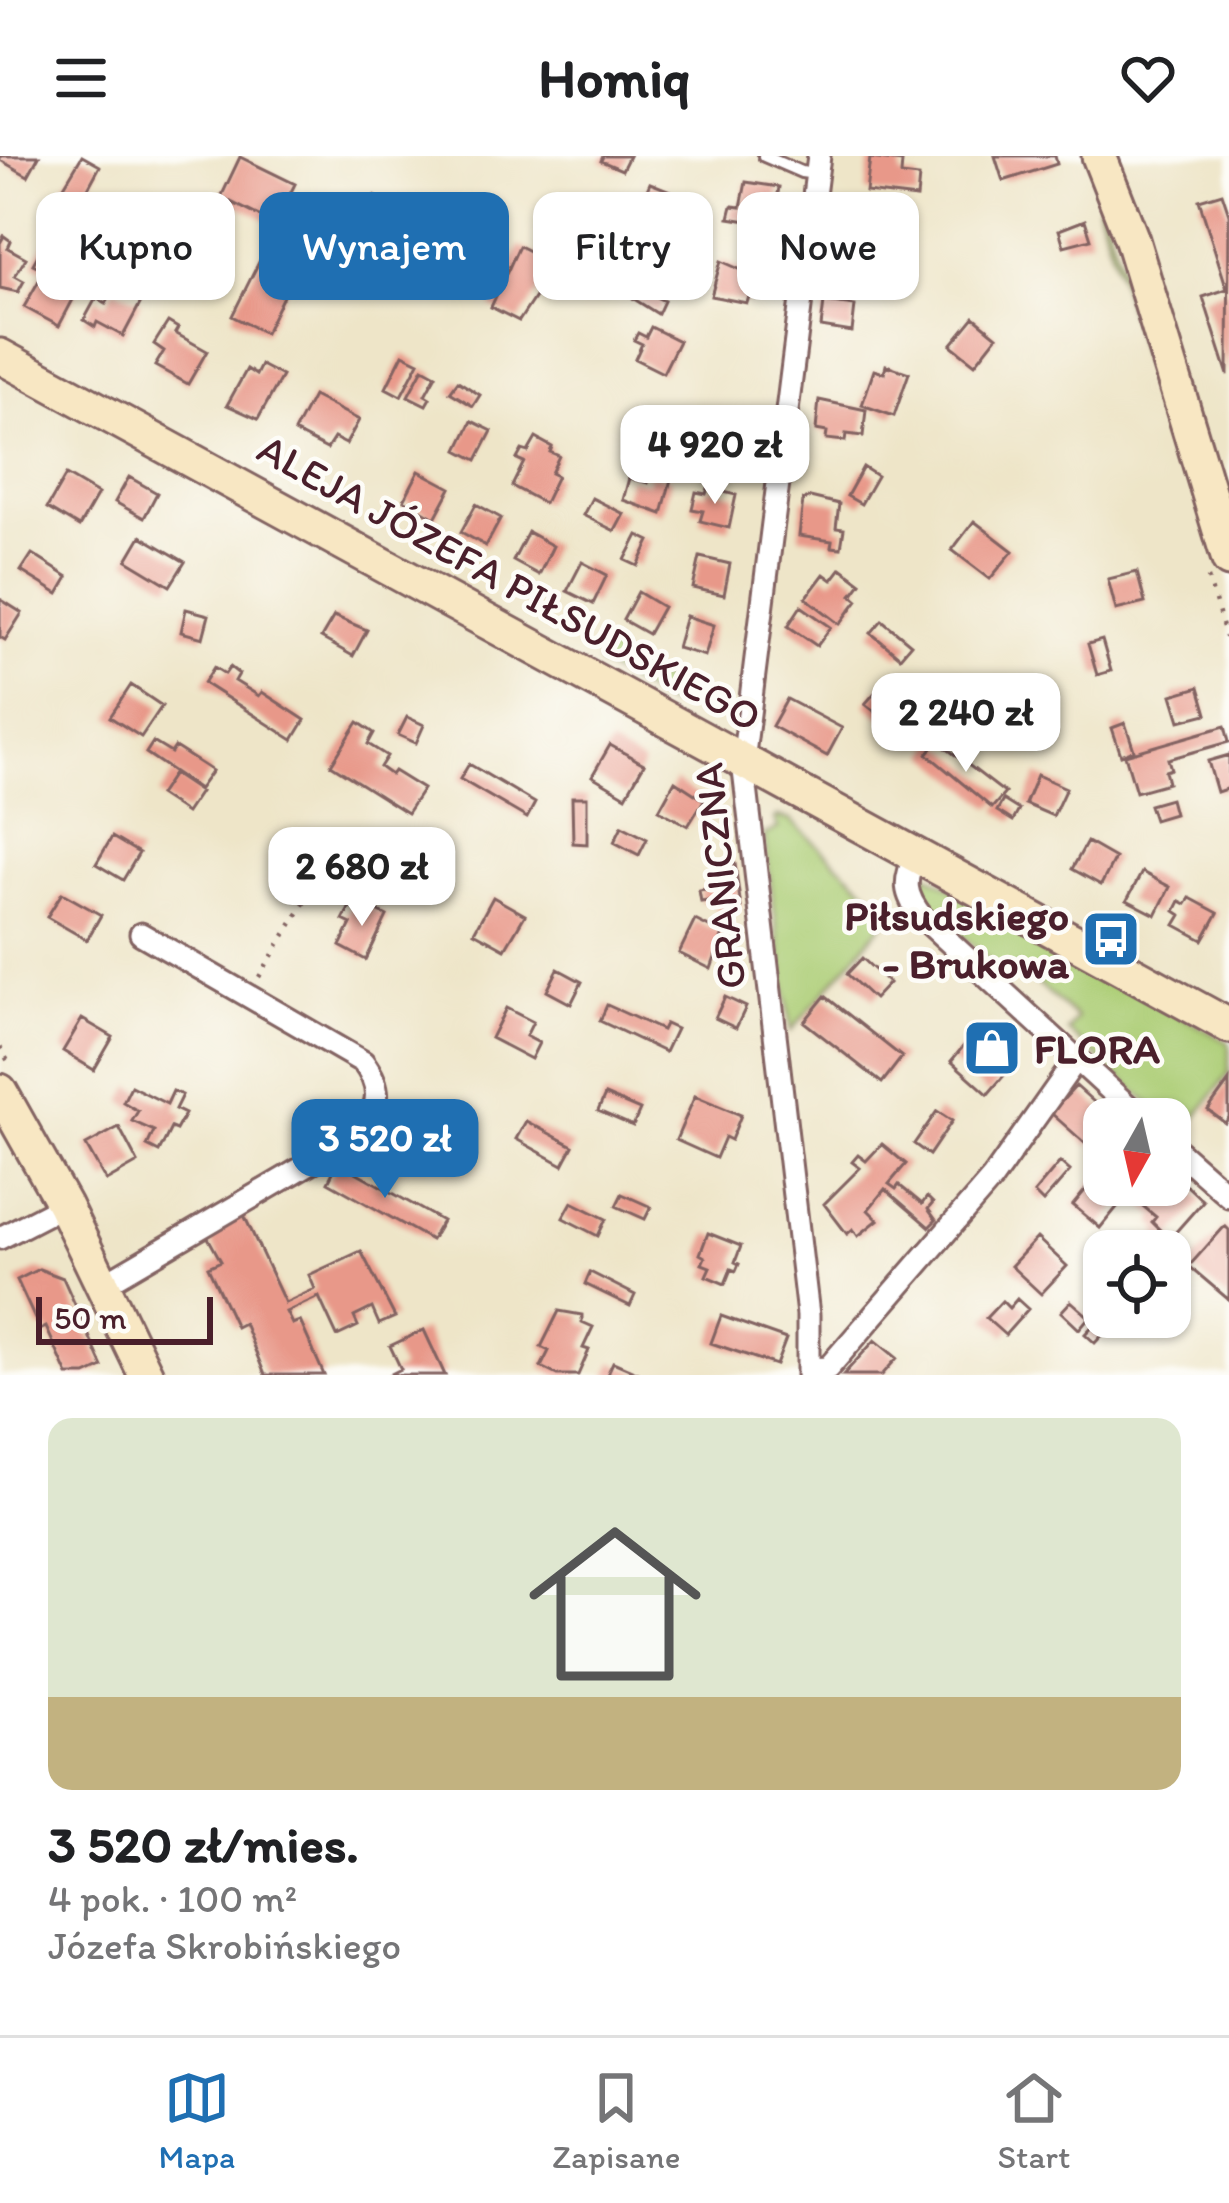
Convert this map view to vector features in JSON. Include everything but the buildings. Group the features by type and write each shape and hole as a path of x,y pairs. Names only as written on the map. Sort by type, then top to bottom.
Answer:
{"main road":[{"path":"1100,156 1132,240 1229,560"},
{"name":"ALEJA JÓZEFA PIŁSUDSKIEGO","path":"0,356 1229,1026"},
{"path":"0,1091 64,1205 146,1375"}],"street":[{"name":"GRANICZNA","path":"808,1372 808,1315 743,762 818,165"},
{"path":"916,855 904,884 908,899 922,917 1119,1098"},
{"path":"104,1284 341,1144 367,1123 377,1097 376,1078 363,1061 141,934"},
{"path":"808,1372 828,1367 968,1208 1076,1060"},
{"path":"1191,1163 1229,1196"},
{"path":"0,1238 64,1205"}],"lane":[{"path":"764,156 801,172 818,165"}],"path":[{"path":"248,996 306,900"}],"green space":[{"path":"1102,205 1170,428 1165,429 1098,207"},
{"path":"605,647 674,686 668,705 597,664"},
{"path":"777,817 790,820 892,913 791,1031 764,835 778,828"},
{"path":"923,872 1229,1043 1229,1073 1191,1125 1191,1098 1143,1098 1068,1031 1077,1018 1017,966 1006,975 916,894"}],"place":[{"name":"Piłsudskiego - Brukowa","path":"1111,939"},
{"name":"FLORA","path":"992,1048"}]}
